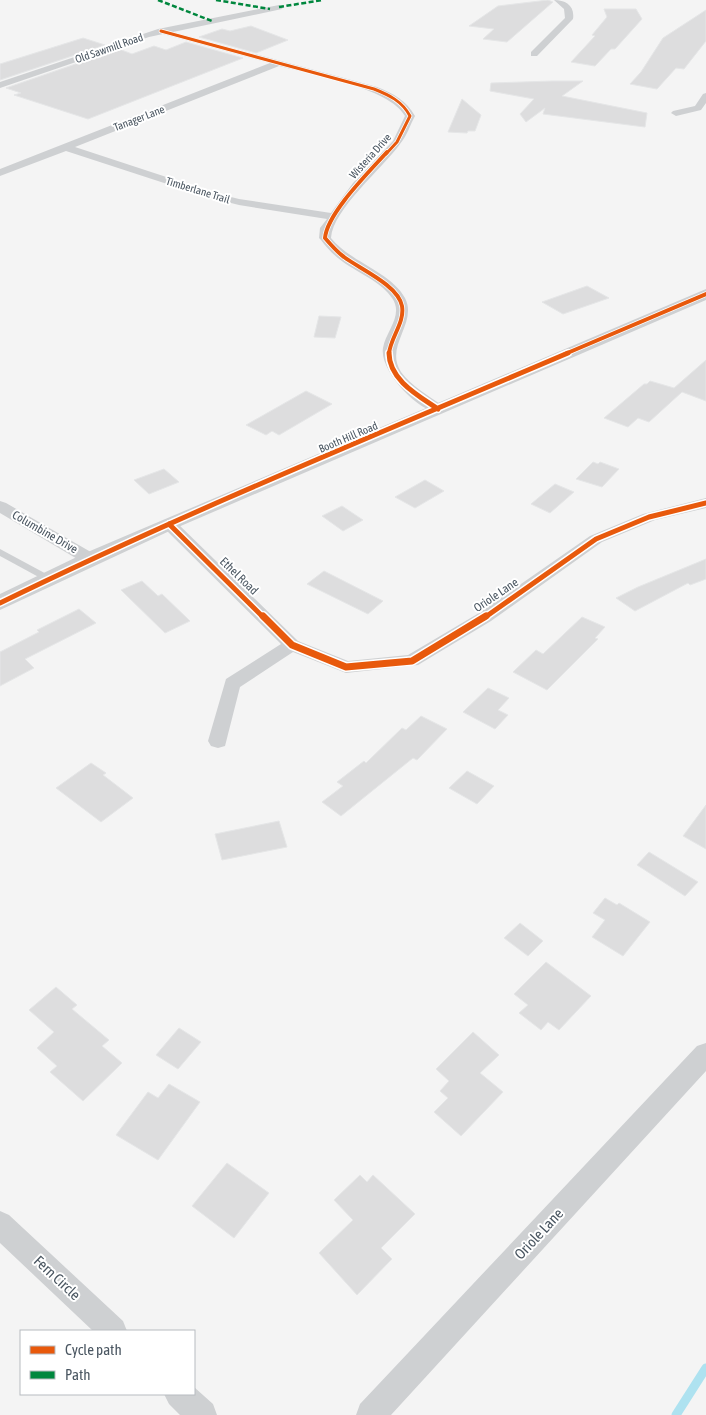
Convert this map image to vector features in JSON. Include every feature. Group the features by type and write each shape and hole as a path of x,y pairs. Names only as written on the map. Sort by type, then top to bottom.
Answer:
{"street":[{"path":"534,54 569,20 569,9 558,0"},
{"name":"Old Sawmill Road","path":"0,85 135,38 279,7"},
{"name":"Wisteria Drive","path":"161,32 381,92 400,101 410,116 397,142 357,185 326,228 325,238 333,250 386,285 399,298 403,310 401,321 391,339 388,357 393,370 411,389 438,409"},
{"name":"Tanager Lane","path":"0,173 278,63"},
{"path":"676,113 698,108 706,96"},
{"name":"Timberlane Trail","path":"65,147 211,195 239,202 334,216"},
{"name":"Booth Hill Road","path":"0,603 90,559 169,524 706,294"},
{"name":"Oriole Lane","path":"292,645 346,667 412,661 485,617 596,539 649,517 706,503"},
{"name":"Columbine Drive","path":"0,506 90,559"},
{"name":"Ethel Road","path":"169,524 292,645"},
{"path":"218,741 232,684 292,645"},
{"name":"Oriole Lane","path":"371,1415 706,1054"},
{"name":"Fern Circle","path":"0,1224 112,1330"},
{"path":"180,1395 202,1415"}],"lane":[{"path":"0,552 49,579"}],"building":[{"path":"548,0 553,2 507,42 483,39 494,29 469,26 498,6"},
{"path":"604,9 636,9 642,19 615,49 611,49 595,66 571,62 595,36 592,35 607,17"},
{"path":"706,10 706,41 684,69 676,68 657,89 630,84 641,72 663,38"},
{"path":"251,26 288,40 256,53 199,37 222,29 230,31"},
{"path":"83,38 105,45 0,80 0,64"},
{"path":"186,42 243,58 88,119 14,95 21,93 6,88 119,49 132,54 154,46 166,50"},
{"path":"583,81 562,96 647,113 645,127 543,114 545,108 526,122 520,114 534,99 490,91 491,83"},
{"path":"462,99 481,115 475,131 468,131 467,133 448,132"},
{"path":"587,286 609,298 563,314 542,302"},
{"path":"319,316 341,317 335,338 314,337"},
{"path":"706,360 706,401 682,392 649,422 638,418 628,427 604,418 644,384 650,381 674,388"},
{"path":"306,391 332,404 279,435 272,431 266,435 246,425"},
{"path":"593,462 598,464 600,462 619,469 602,487 576,479"},
{"path":"164,469 179,482 149,494 134,480"},
{"path":"425,480 444,491 415,508 395,497"},
{"path":"555,484 574,492 550,513 531,504"},
{"path":"342,506 363,520 343,531 322,516"},
{"path":"706,559 706,579 690,585 688,583 635,611 616,598 638,587"},
{"path":"324,571 383,601 368,614 307,584"},
{"path":"142,581 158,596 162,594 190,621 165,633 121,590"},
{"path":"79,609 96,623 25,659 34,668 0,686 0,652 39,632 37,630"},
{"path":"582,617 605,627 595,638 598,639 547,690 513,672 536,650 543,654"},
{"path":"488,688 509,698 498,710 508,715 495,729 463,712"},
{"path":"421,716 447,729 417,760 413,758 341,816 322,802 343,786 337,782 364,761 366,763 402,728 406,730"},
{"path":"91,763 106,773 103,775 133,798 101,822 56,788"},
{"path":"467,771 494,786 477,804 449,788"},
{"path":"706,805 706,849 683,836"},
{"path":"279,821 287,847 222,860 215,834"},
{"path":"649,852 698,882 685,896 637,865"},
{"path":"605,898 617,905 619,903 650,922 623,956 592,937 605,920 593,913"},
{"path":"520,923 543,941 528,956 504,938"},
{"path":"546,962 591,996 559,1030 548,1022 541,1030 519,1013 528,1005 514,994"},
{"path":"56,987 77,1005 72,1009 109,1040 102,1046 122,1063 83,1101 50,1072 57,1066 37,1048 54,1032 29,1010"},
{"path":"179,1028 201,1042 178,1069 156,1055"},
{"path":"473,1032 499,1055 480,1073 503,1092 461,1136 434,1112 448,1098 440,1091 449,1081 436,1069"},
{"path":"169,1084 200,1102 158,1160 116,1135 148,1092 158,1098"},
{"path":"227,1163 269,1193 234,1238 192,1206"},
{"path":"360,1175 367,1182 373,1175 415,1214 381,1248 392,1259 357,1295 319,1253 353,1220 334,1200"}],"waterway":[{"path":"676,1415 706,1368"}],"marked path":[{"path":"158,0 212,21"},
{"path":"216,0 270,9"},
{"path":"279,7 323,0"}],"cycle path":[{"path":"161,31 374,89 395,99 407,110 410,116 397,142 357,185 326,228 325,238 342,256 381,281 398,297 402,306 402,314 389,348 389,358 393,369 402,381 438,409"},
{"path":"0,603 90,559 169,524 706,294"},
{"path":"169,524 292,645 346,667 412,661 485,617 596,539 649,517 706,503"}]}
